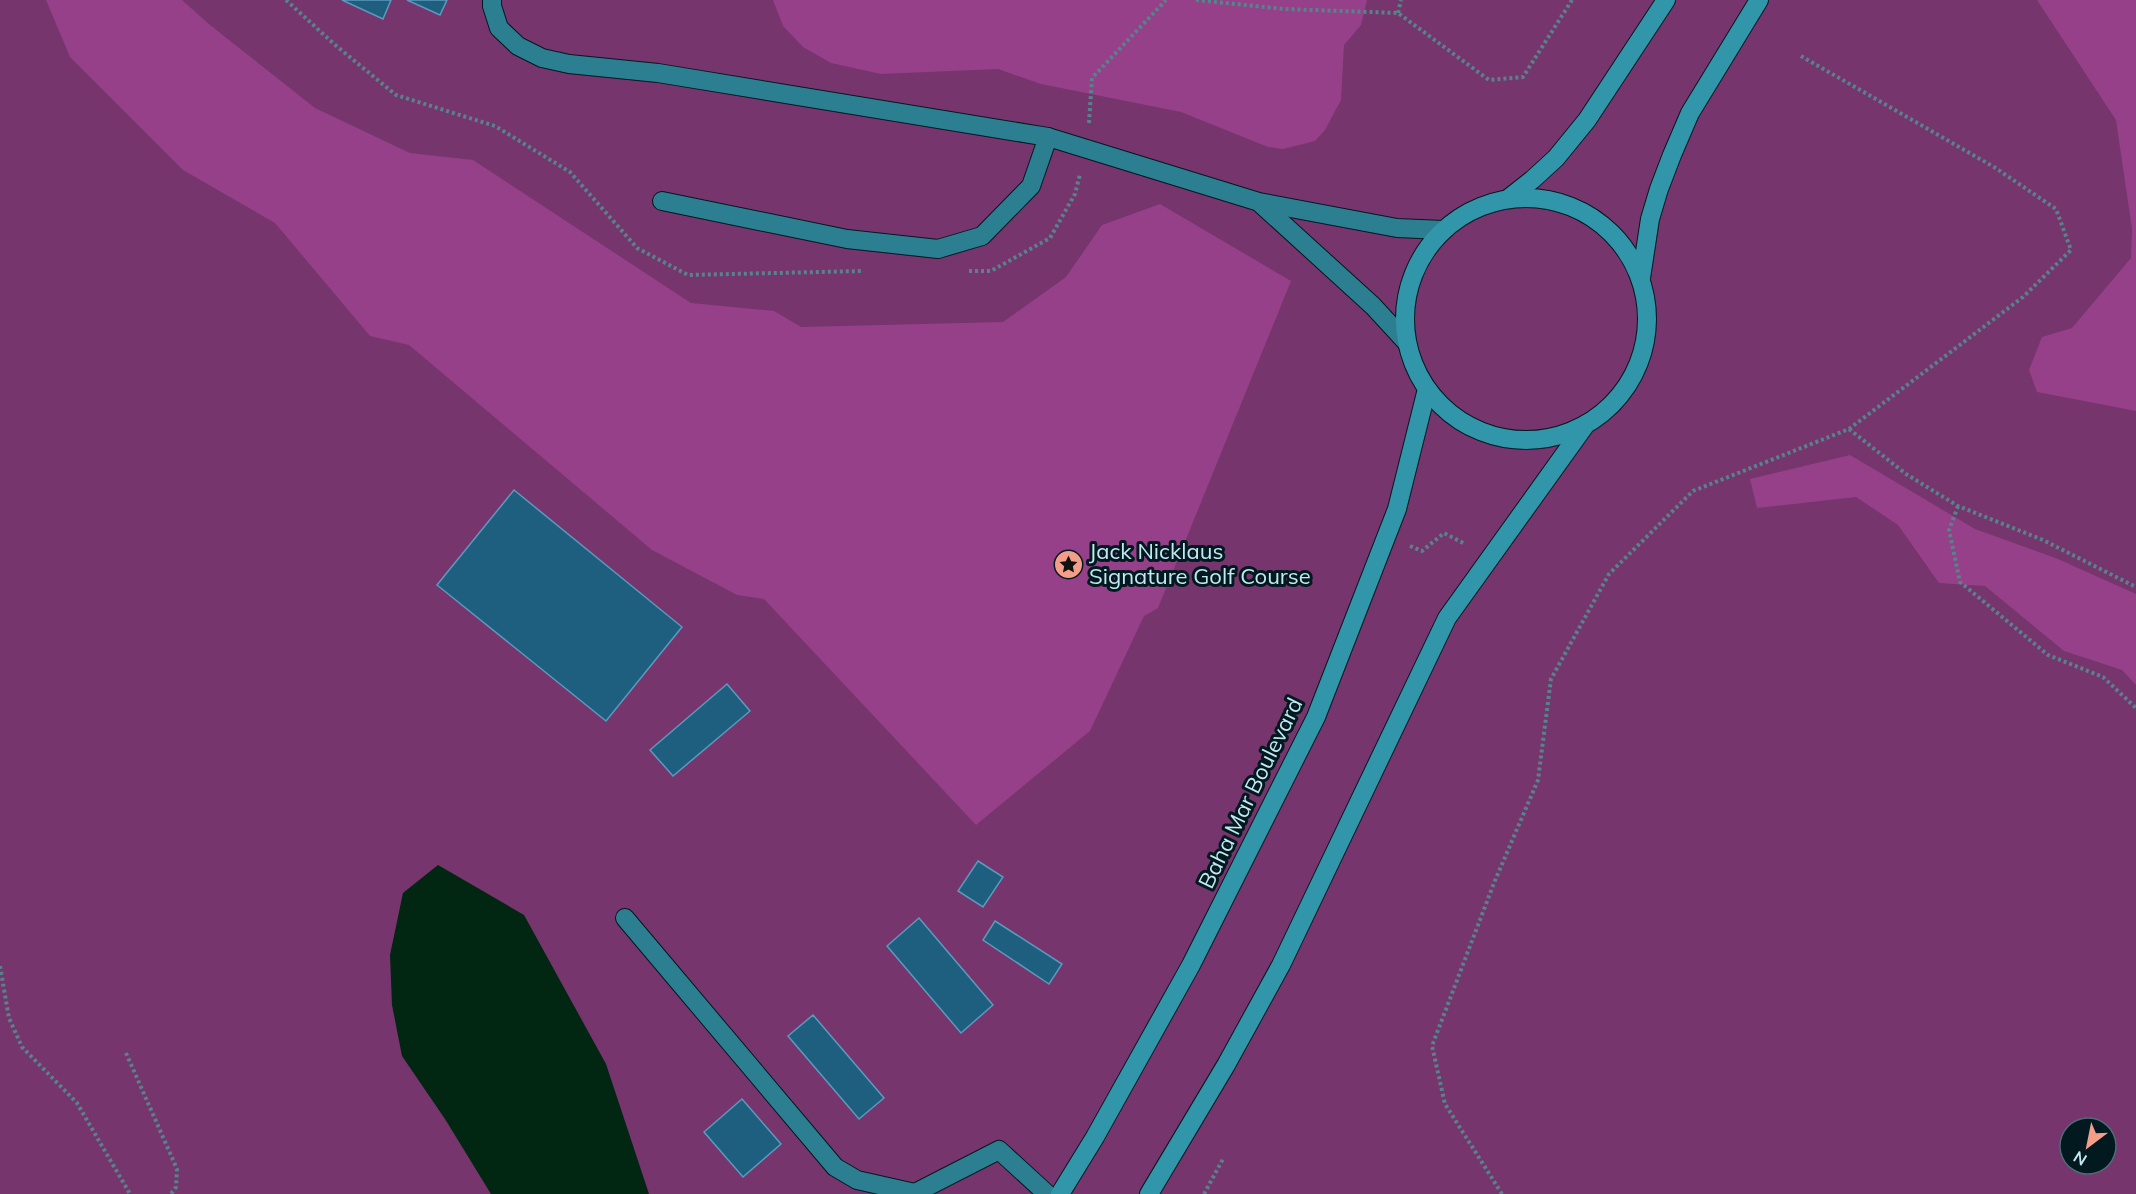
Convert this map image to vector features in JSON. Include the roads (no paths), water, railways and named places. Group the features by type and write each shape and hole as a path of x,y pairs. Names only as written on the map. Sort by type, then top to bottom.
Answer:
{"main road":[{"path":"1509,198 1556,158 1587,120 1666,0"},
{"path":"1641,278 1650,219 1672,155 1690,113 1759,0"},
{"path":"1509,198 1536,198 1564,204 1589,215 1610,232 1628,253 1641,278 1647,306 1647,335 1640,362 1627,388 1607,410 1584,427 1560,436 1536,440 1502,438 1486,434 1463,423 1443,408 1427,389 1414,367 1407,344 1404,318 1407,294 1414,270 1426,249 1443,230 1462,215 1484,204 1509,198"},
{"name":"Baha Mar Boulevard","path":"1060,1194 1095,1137 1191,965 1316,717 1397,509 1427,389"},
{"path":"1149,1194 1226,1065 1281,965 1447,618 1584,427"}],"lane":[{"path":"492,0 499,28 518,46 542,58 568,64 658,73 1048,137 1259,202 1397,228 1443,230"},
{"path":"662,201 847,239 938,249 982,236 1031,186 1048,137"},
{"path":"1259,202 1365,298 1407,344"},
{"path":"625,918 836,1167 857,1180 915,1193 999,1150 1047,1194"}],"place":[{"name":"Jack Nicklaus Signature Golf Course","path":"1068,564"}]}
